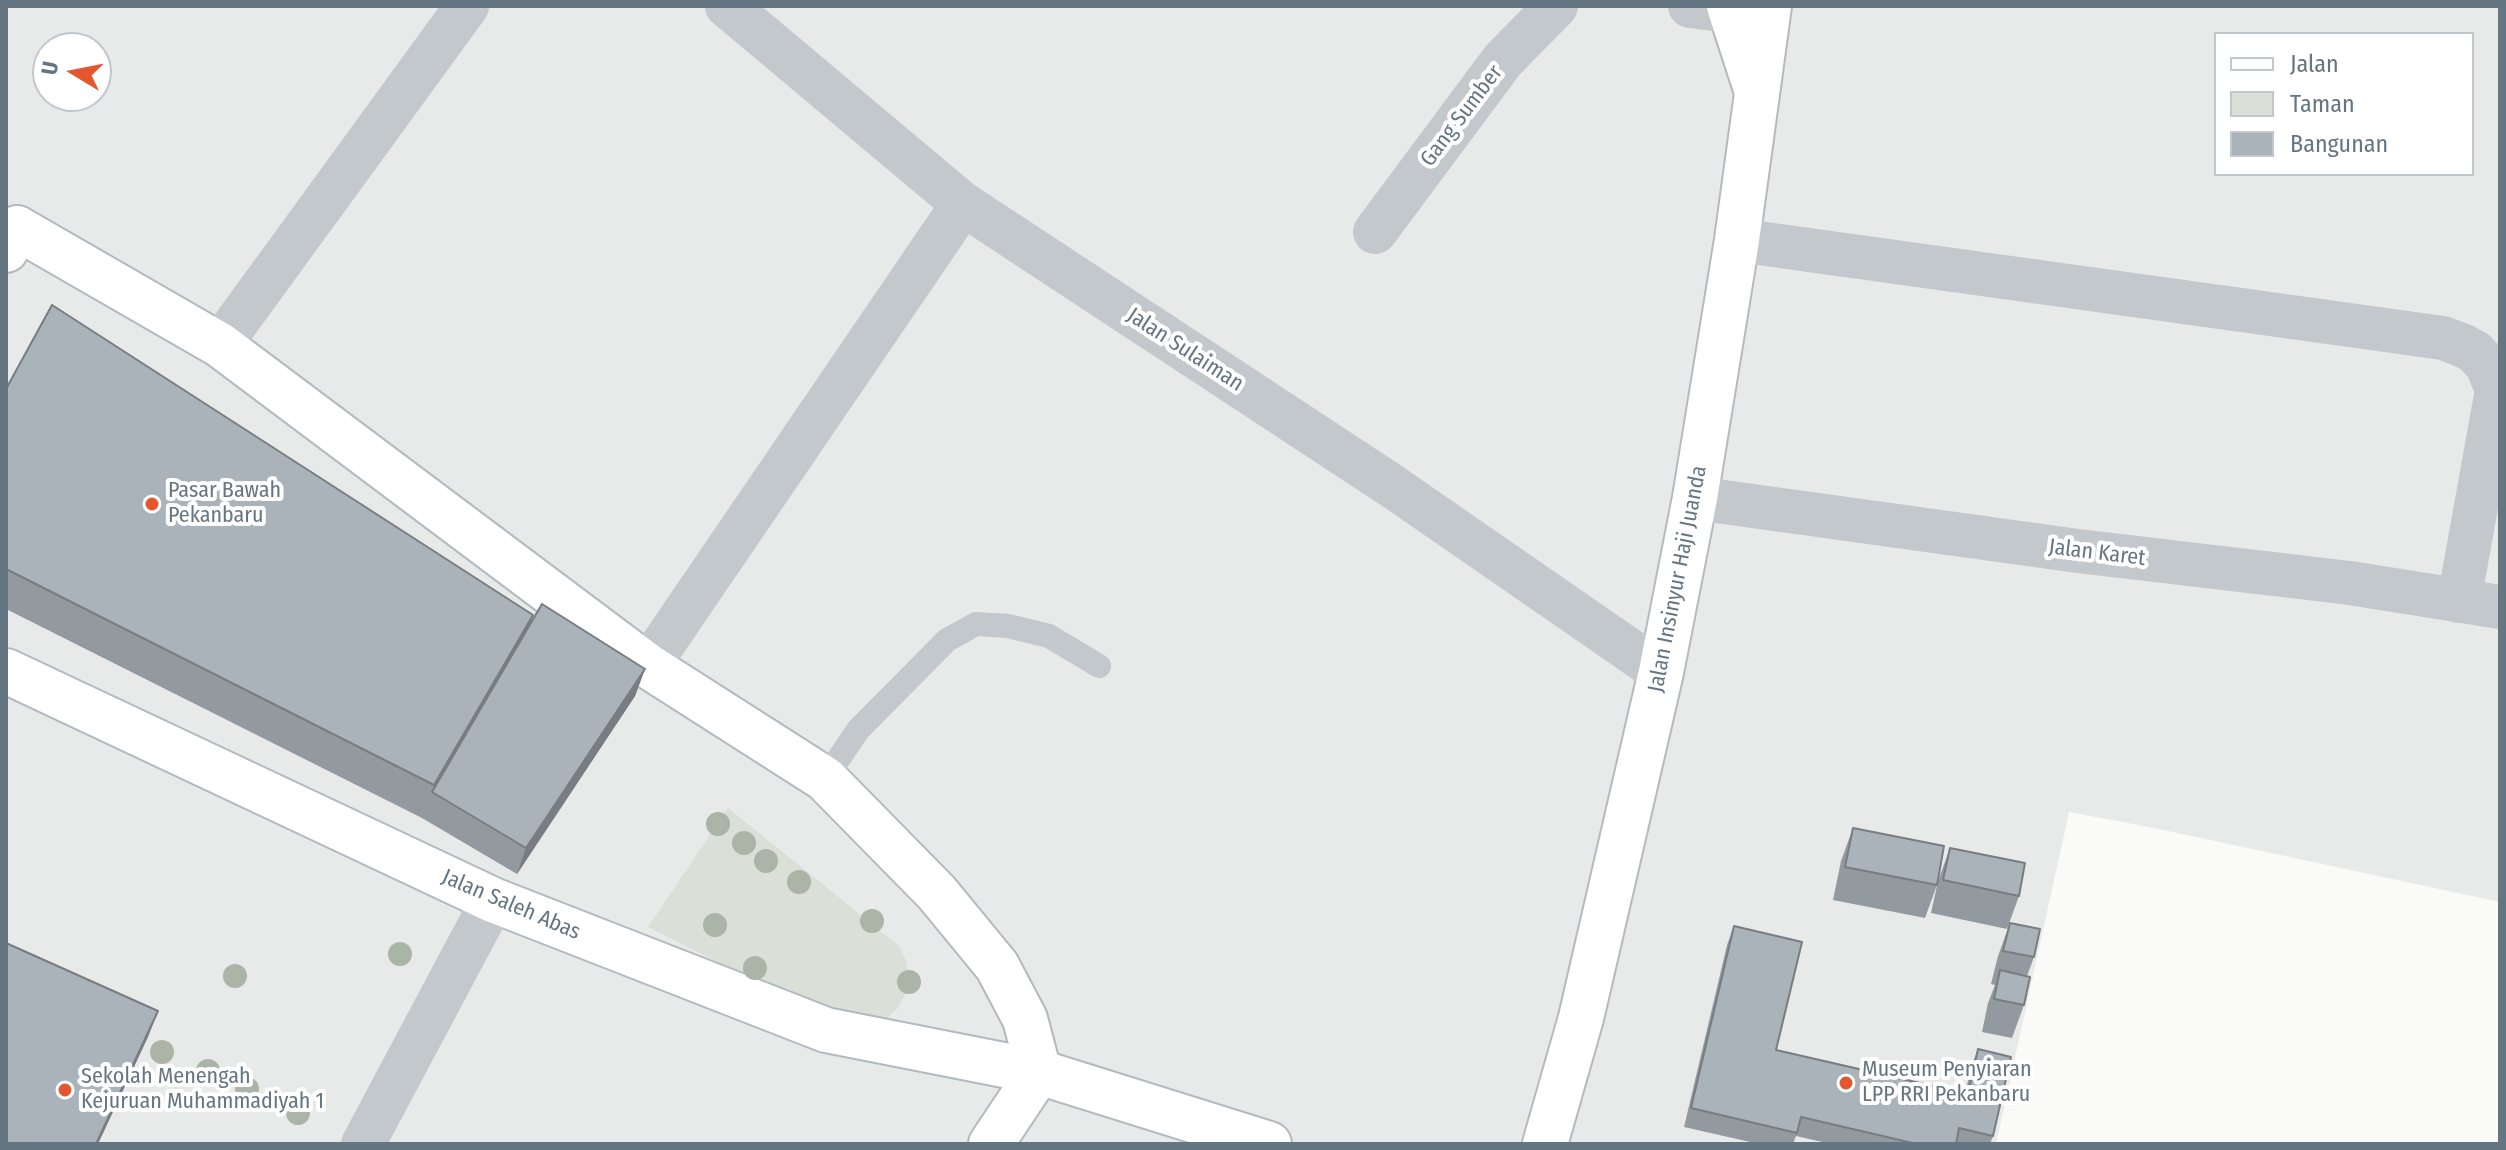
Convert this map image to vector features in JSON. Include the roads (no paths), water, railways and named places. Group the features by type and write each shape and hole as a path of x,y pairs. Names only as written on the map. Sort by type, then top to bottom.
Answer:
{"street":[{"path":"220,345 467,6"},
{"name":"Jalan Sulaiman","path":"727,6 963,204 1404,494 1661,672"},
{"name":"Gang Sumber","path":"1375,232 1503,60 1556,6"},
{"name":"Jalan Insinyur Haji Juanda","path":"1545,1144 1581,1018 1661,672 1695,498 1737,240 1757,92 1729,7"},
{"path":"648,666 963,204"},
{"path":"10,234 220,345 648,666 825,779 937,893 997,966 1025,1019 1039,1072 991,1144"},
{"path":"1737,240 2443,338 2464,346 2487,365 2497,390 2480,604"},
{"name":"Jalan Karet","path":"1695,498 2078,551 2350,583 2480,604"},
{"name":"Jalan Saleh Abas","path":"6,671 493,900 826,1030 1039,1072 1269,1144"},
{"path":"363,1144 493,900"}],"lane":[{"path":"825,779 858,730 947,640 976,624 1008,626 1049,636 1099,666"}],"place":[{"name":"Pasar Bawah Pekanbaru","path":"152,504"},
{"name":"Museum Penyiaran LPP RRI Pekanbaru","path":"1846,1083"},
{"name":"Sekolah Menengah Kejuruan Muhammadiyah 1","path":"65,1090"}]}
